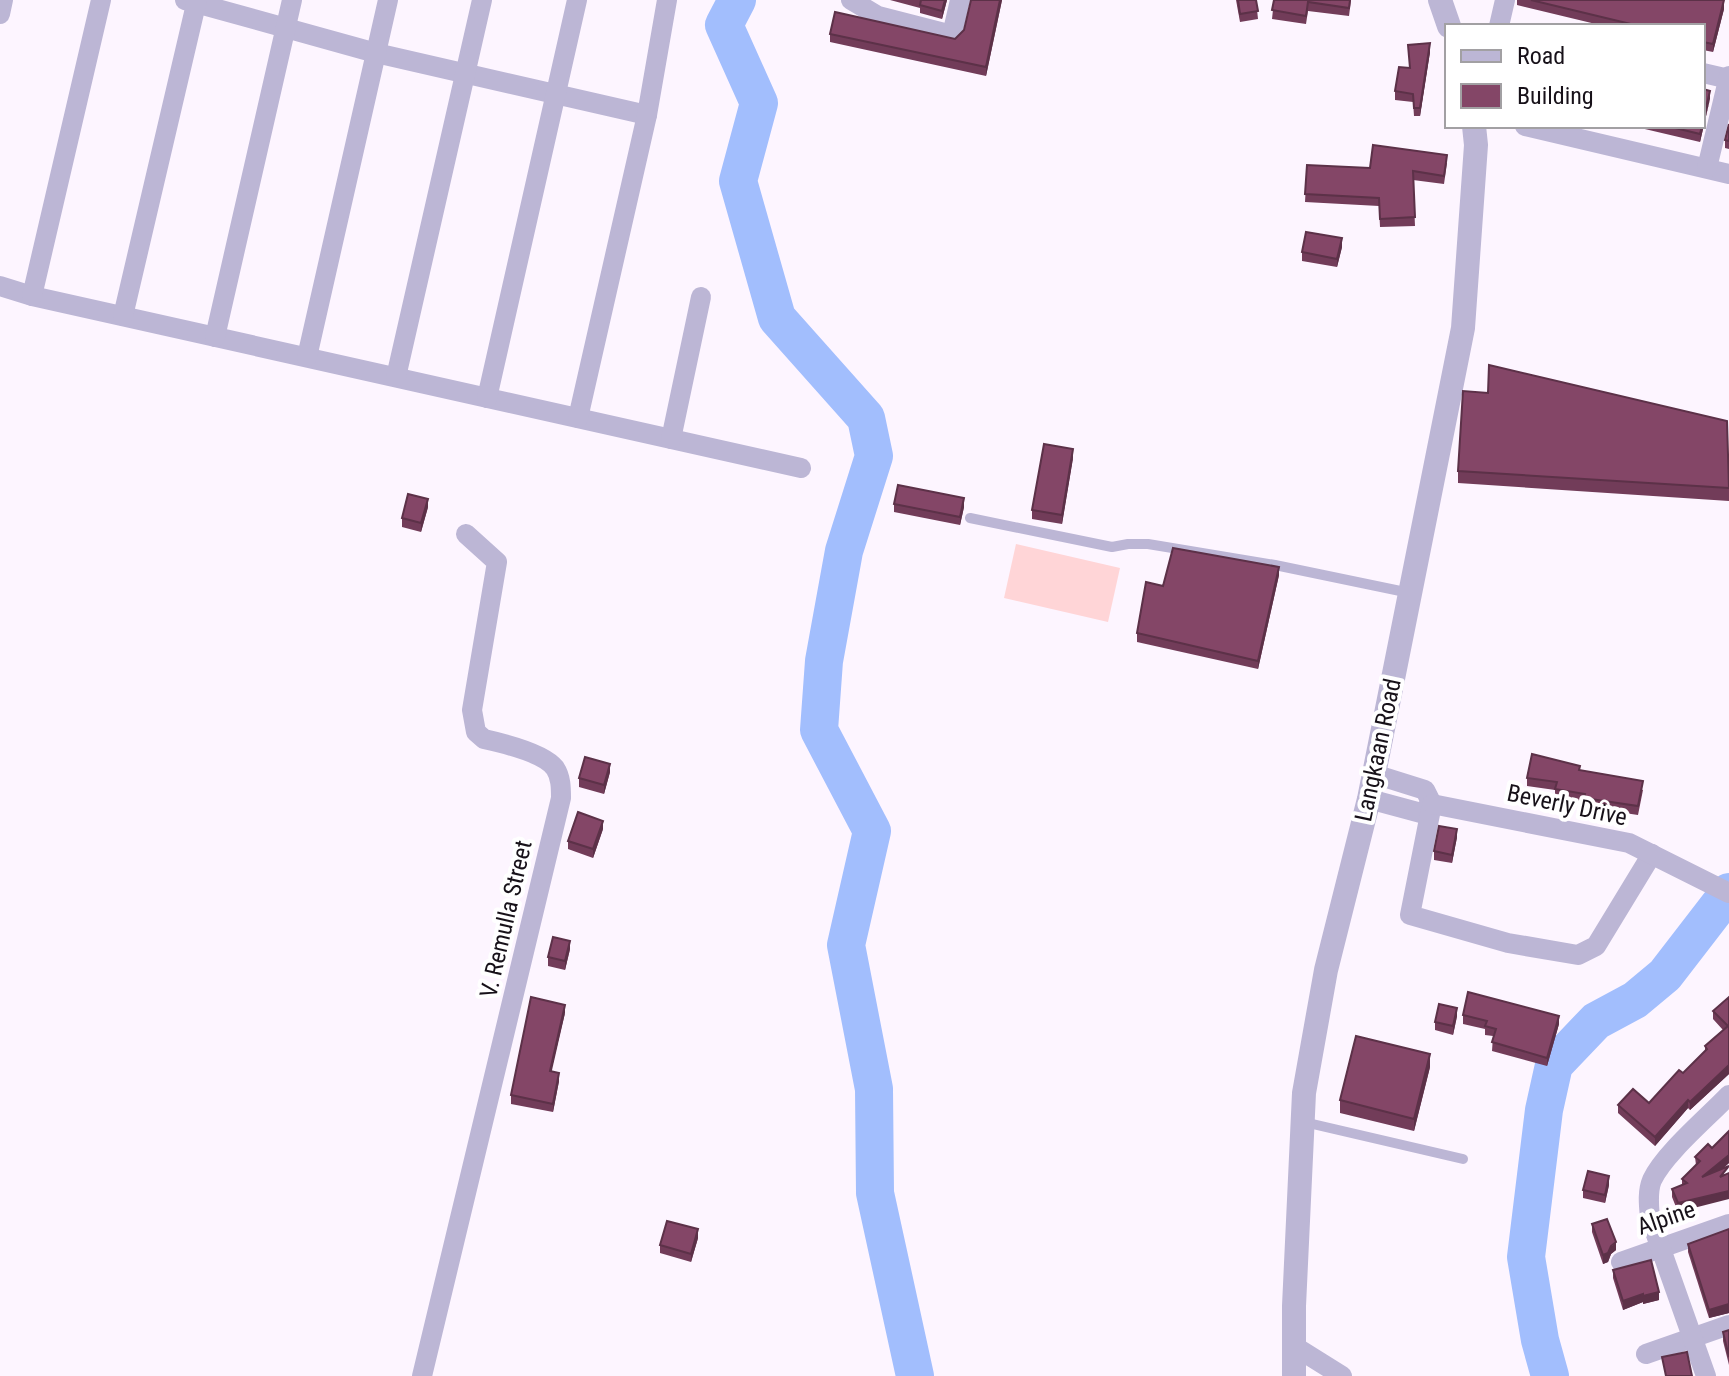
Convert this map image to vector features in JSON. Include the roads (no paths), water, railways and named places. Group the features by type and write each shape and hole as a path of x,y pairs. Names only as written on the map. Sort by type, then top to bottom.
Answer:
{"street":[{"path":"0,14 3,0"},
{"path":"32,296 101,0"},
{"path":"215,337 292,0"},
{"path":"307,357 388,0"},
{"path":"396,377 482,0"},
{"path":"487,398 577,0"},
{"path":"578,418 647,115 667,0"},
{"path":"851,0 952,35 960,0"},
{"path":"1440,0 1448,24"},
{"path":"1503,24 1505,0"},
{"path":"123,316 193,1 376,53 647,115"},
{"path":"1705,73 1729,78 1707,168"},
{"name":"Langkaan Road","path":"1294,1376 1304,1093 1326,970 1369,799 1463,328 1476,145 1474,128"},
{"path":"1534,128 1729,174"},
{"path":"0,286 32,296 801,468"},
{"path":"671,439 701,297"},
{"name":"V. Remulla Street","path":"422,1376 561,798 555,768 545,758 484,739 476,732 472,710 497,562 466,534"},
{"name":"Beverly Drive","path":"1374,774 1425,790 1432,804"},
{"name":"Beverly Drive","path":"1369,799 1421,813 1432,804"},
{"path":"1432,804 1410,915 1508,943 1578,955 1596,946 1652,854"},
{"name":"Beverly Drive","path":"1432,804 1629,843 1729,893"},
{"path":"1706,1376 1650,1218 1648,1202 1651,1183 1660,1166 1729,1095"},
{"name":"Alpine","path":"1621,1262 1729,1224"},
{"path":"1646,1354 1729,1325"},
{"path":"1294,1346 1342,1376"}],"lane":[{"path":"970,518 1112,547 1148,544 1275,565 1410,593"},
{"path":"1302,1122 1463,1159"}],"waterway":[{"path":"737,0 724,25 759,103 738,181 777,318 866,418 874,456 844,551 824,661 819,730 872,831 846,945 874,1089 875,1193 915,1376"},
{"path":"1550,1376 1540,1340 1526,1257 1544,1110 1554,1065 1596,1021 1635,1000 1665,975 1729,892"}]}
